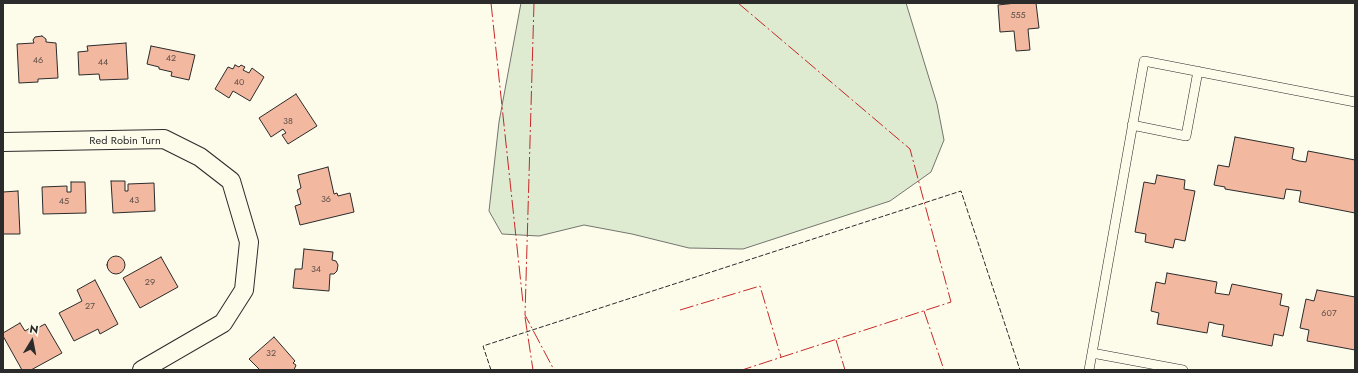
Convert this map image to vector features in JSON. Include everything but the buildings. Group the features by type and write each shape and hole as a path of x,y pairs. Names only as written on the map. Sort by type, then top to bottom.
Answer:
{"street":[{"name":"Red Robin Turn","path":"3,142 164,139 200,157 230,181 249,242 244,290 223,323 142,370"}],"lane":[{"path":"1089,370 1144,61 1355,102"},
{"path":"1132,126 1186,136 1198,71"},
{"path":"1092,353 1183,370"}],"green space":[{"path":"521,3 906,3 937,104 944,140 931,172 890,201 743,249 689,248 632,234 584,225 539,236 502,234 489,211 499,122"}],"fence":[{"path":"491,370 483,346 961,191 1020,370"}],"power":[{"path":"491,3 523,303"},
{"path":"534,3 525,315 554,370"},
{"path":"738,3 910,149 951,302 742,370"},
{"path":"680,310 760,286 781,357"},
{"path":"924,311 944,370"},
{"path":"525,317 533,370"},
{"path":"836,340 845,370"}]}
